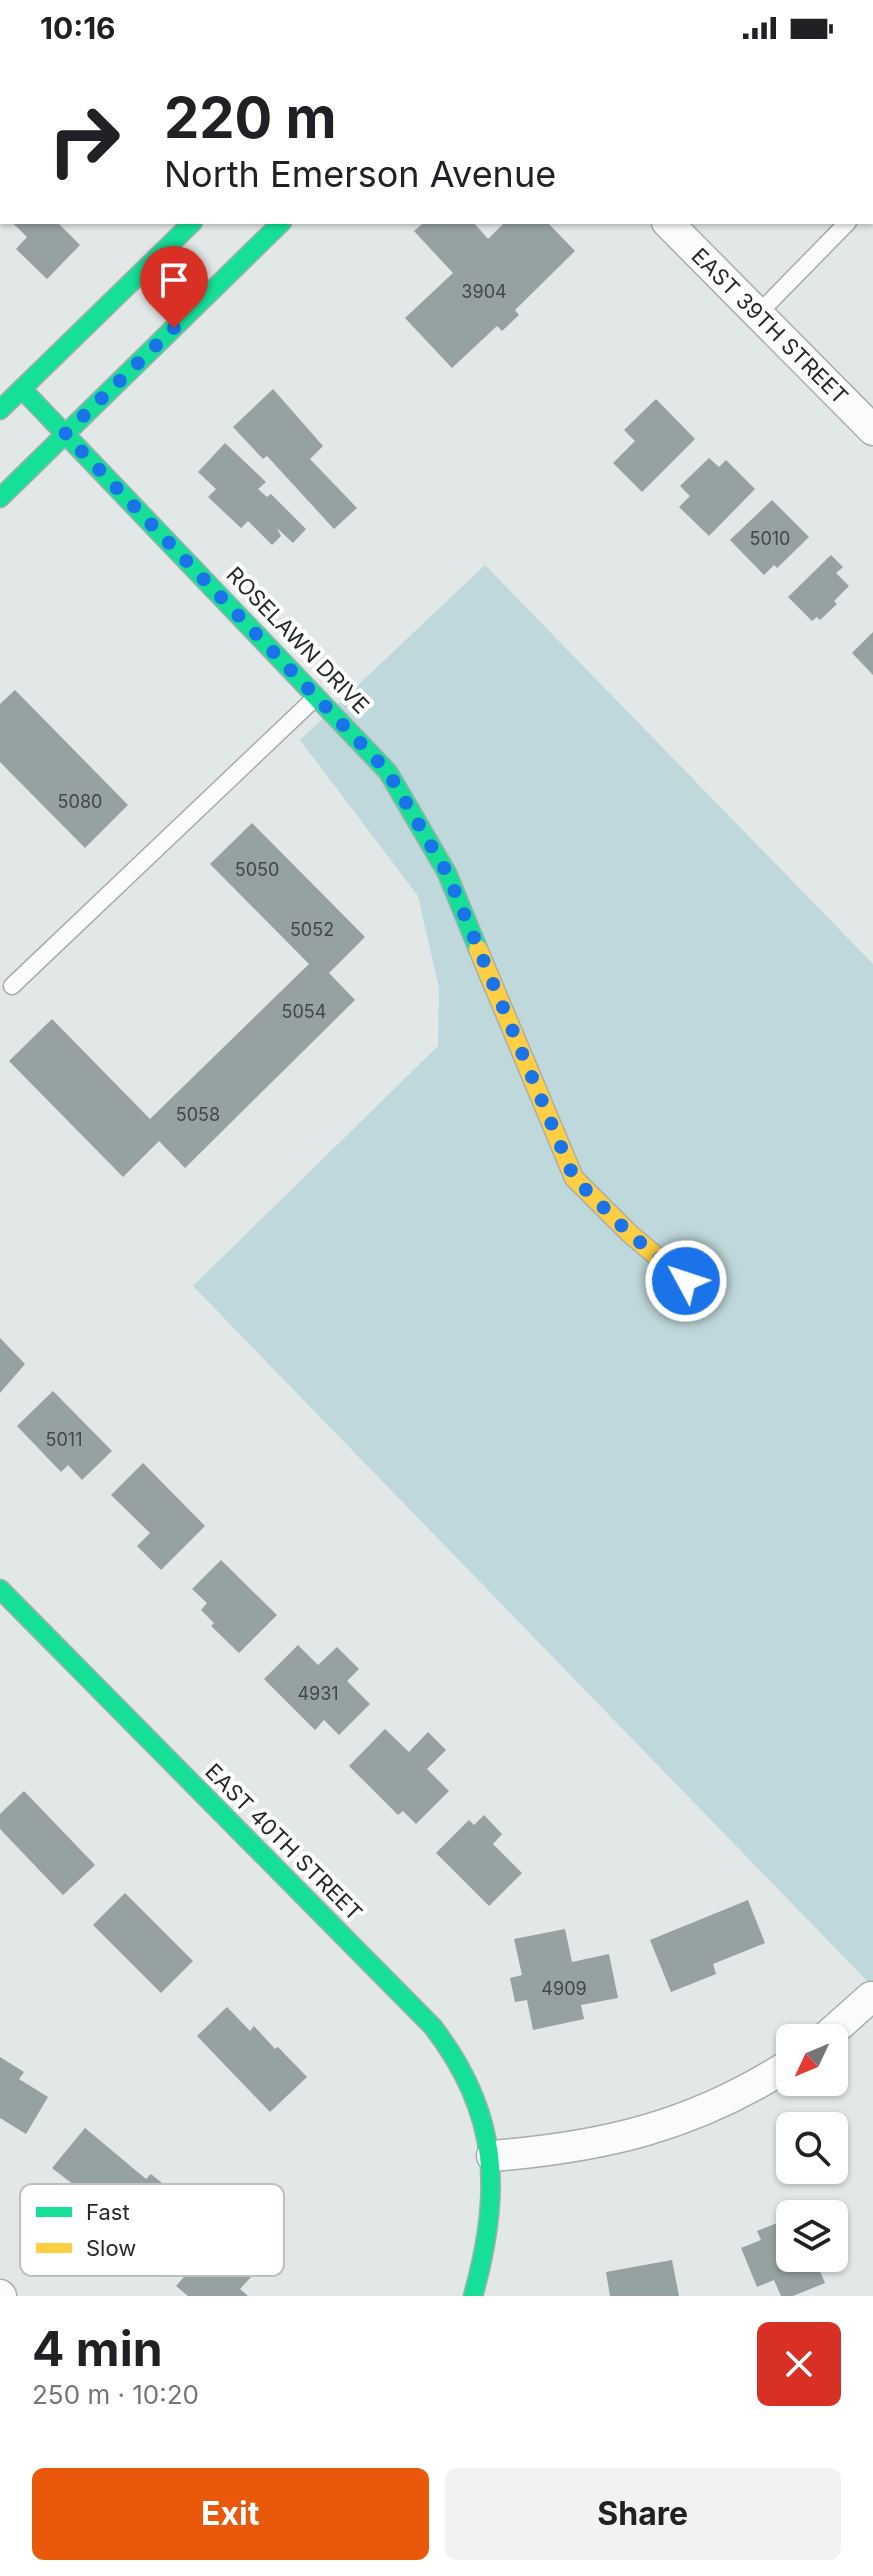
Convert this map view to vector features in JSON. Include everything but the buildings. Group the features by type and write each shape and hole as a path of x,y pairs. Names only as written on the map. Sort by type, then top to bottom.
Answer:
{"street":[{"path":"0,410 191,224"},
{"path":"0,498 280,224"},
{"name":"EAST 39TH STREET","path":"669,224 873,430"},
{"name":"ROSELAWN DRIVE","path":"22,389 318,695 388,772 447,873 574,1178 629,1233 686,1281"},
{"name":"EAST 40TH STREET","path":"0,1589 444,2038 468,2078 492,2156 492,2228 473,2296"},
{"path":"841,2024 871,1997"},
{"path":"492,2156 557,2151 650,2131 721,2103 776,2072"}],"lane":[{"path":"758,314 846,224"},
{"path":"12,986 318,695"}],"shaded area":[{"path":"485,565 873,964 873,1987 193,1286 438,1046 439,988 418,896 300,740"}],"traffic: fast":[{"path":"0,410 191,224"},
{"path":"0,498 280,224"},
{"path":"22,389 388,772 447,873 478,949"},
{"path":"0,1589 433,2027 455,2059 472,2091 483,2123 489,2156 491,2189 488,2223 473,2296"}],"traffic: slow":[{"path":"478,949 574,1178 629,1233 686,1281"}],"route":[{"path":"174,328 65,434 347,725 388,772 447,873 479,945 562,1157 574,1178 629,1233 686,1281"}]}
